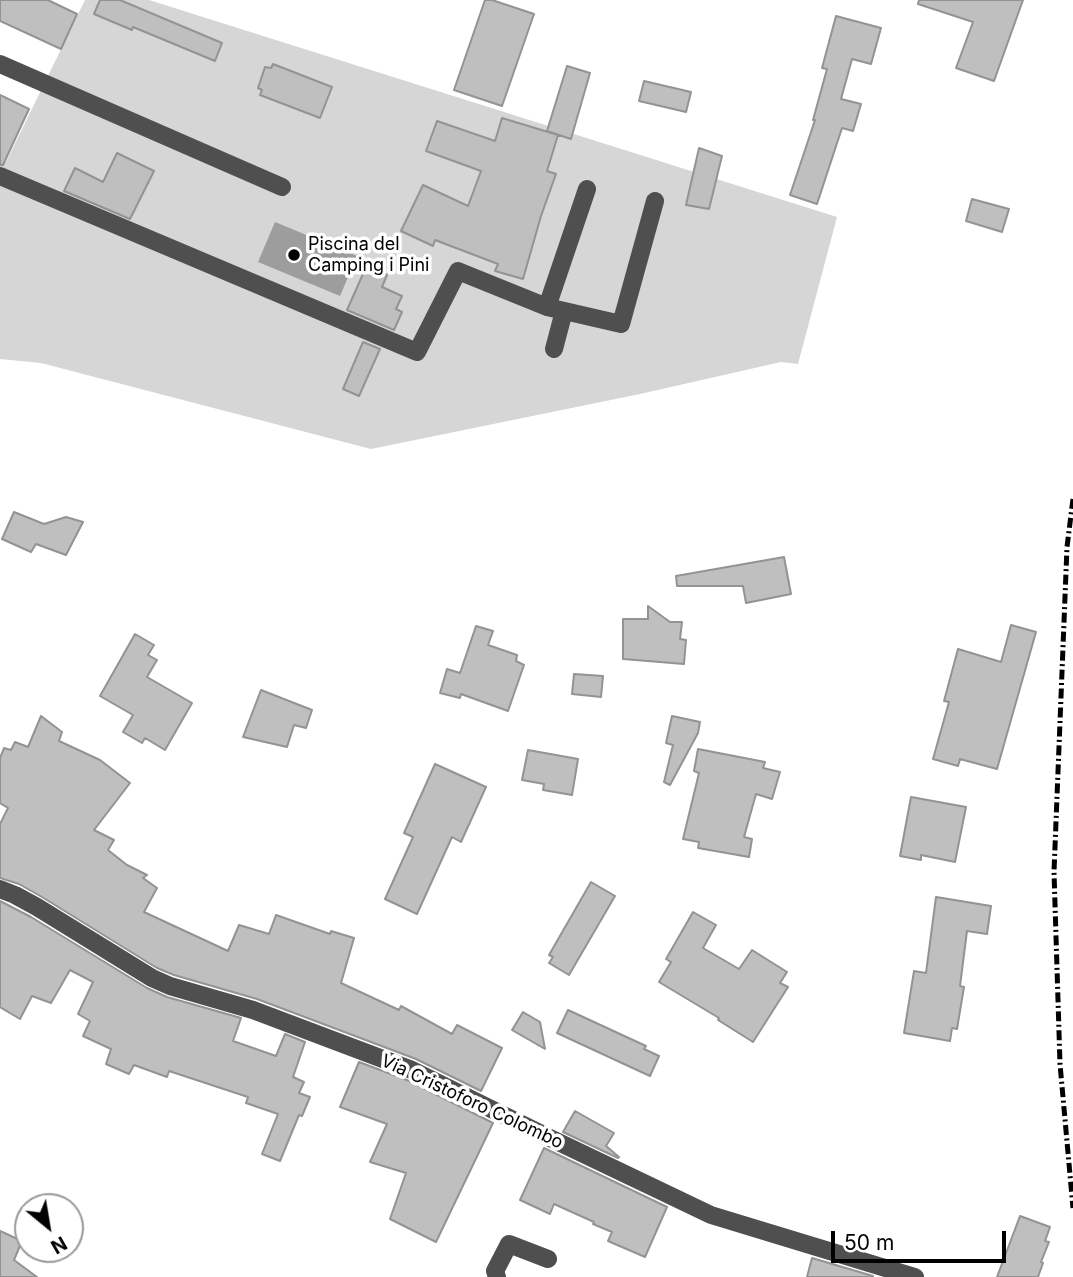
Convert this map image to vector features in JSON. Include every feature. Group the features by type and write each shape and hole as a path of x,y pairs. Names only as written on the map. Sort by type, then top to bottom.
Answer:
{"street":[{"path":"0,64 282,187"},
{"path":"0,176 417,352 458,271 556,309 621,324 655,201"},
{"path":"554,349 556,309 587,189"},
{"name":"Via Cristoforo Colombo","path":"0,889 37,907 152,978 170,986 253,1010 412,1070 711,1215 915,1277"},
{"path":"498,1277 495,1271 509,1244 548,1259"}],"shaded area":[{"path":"85,0 149,0 837,217 798,364 781,362 371,449 41,363 0,359 0,160 6,162"},
{"path":"275,222 357,256 340,296 258,262"}],"building":[{"path":"0,0 48,0 77,14 61,49 0,21"},
{"path":"100,0 120,0 222,43 215,61 94,14"},
{"path":"485,0 534,14 502,106 454,90"},
{"path":"919,0 1023,0 994,81 956,68 973,22 918,4"},
{"path":"836,16 881,28 871,64 852,59 841,99 861,104 853,131 842,128 817,204 790,195 815,120 827,69 822,68"},
{"path":"273,64 332,87 320,118 260,95 262,90 258,88 265,67 271,68"},
{"path":"567,66 590,73 571,139 547,131"},
{"path":"644,81 691,92 686,112 639,101"},
{"path":"0,95 29,109 3,165 0,165"},
{"path":"502,118 558,135 547,171 556,174 523,279 495,271 498,264 435,240 433,246 401,231 423,185 468,206 481,171 426,151 437,121 495,141"},
{"path":"699,148 722,156 709,209 686,205"},
{"path":"117,153 154,171 130,219 64,191 75,168 103,182"},
{"path":"972,199 1009,209 1002,232 966,221"},
{"path":"367,265 387,275 382,287 402,296 396,309 402,312 394,330 347,310"},
{"path":"363,342 380,349 359,396 343,389"},
{"path":"14,512 44,524 66,517 83,522 66,555 36,544 31,552 2,539"},
{"path":"784,557 791,594 746,603 743,586 677,586 676,576"},
{"path":"648,606 670,622 682,622 680,639 686,640 684,664 623,659 623,619 648,619"},
{"path":"1011,625 1036,632 997,769 960,759 958,766 933,759 949,702 944,701 958,649 1001,662"},
{"path":"476,626 493,631 488,645 517,655 516,661 524,665 508,711 461,694 460,698 440,693 447,669 460,673"},
{"path":"135,634 154,645 148,655 157,660 147,677 192,703 165,750 145,738 142,743 123,732 133,715 100,696"},
{"path":"574,674 603,676 601,697 572,694"},
{"path":"261,690 312,710 306,728 294,725 287,747 243,737"},
{"path":"41,716 62,732 59,741 100,760 130,783 94,830 114,840 108,850 127,865 147,875 143,878 157,888 144,912 228,951 239,925 269,934 276,915 330,934 331,931 354,938 341,983 399,1010 401,1006 452,1034 457,1025 502,1048 481,1091 416,1059 257,999 157,968 42,897 19,884 0,878 0,824 8,808 0,803 0,758 4,748 11,750 15,742 28,747"},
{"path":"672,716 700,722 698,733 670,785 664,782 673,745 666,743"},
{"path":"698,749 765,762 763,768 780,772 772,799 756,794 744,837 752,839 749,857 698,848 699,842 683,839 699,773 694,771"},
{"path":"528,750 578,759 572,795 543,790 544,784 522,780"},
{"path":"435,764 486,787 461,842 452,837 417,914 385,899 413,837 404,833"},
{"path":"911,797 966,807 955,862 921,855 921,860 900,856"},
{"path":"591,882 615,896 569,975 549,963 553,957 549,955"},
{"path":"936,897 991,906 987,934 967,931 960,986 964,987 957,1029 952,1028 950,1041 904,1033 914,971 926,973"},
{"path":"0,901 147,988 167,997 241,1018 233,1041 276,1056 285,1034 305,1042 293,1077 304,1082 299,1093 310,1097 302,1116 299,1115 280,1161 262,1154 278,1114 246,1103 248,1097 169,1071 167,1077 134,1065 129,1074 106,1064 111,1049 83,1036 90,1021 78,1014 93,982 70,970 51,1003 32,996 20,1019 0,1007"},
{"path":"693,912 716,925 703,948 739,969 752,950 787,972 780,983 788,987 753,1042 659,982 671,962 666,959"},
{"path":"568,1010 646,1046 644,1049 659,1056 650,1076 557,1033"},
{"path":"523,1012 540,1022 545,1049 512,1030"},
{"path":"359,1062 407,1080 493,1123 436,1242 390,1219 406,1173 370,1162 387,1124 340,1107"},
{"path":"575,1111 614,1133 606,1146 618,1158 563,1132"},
{"path":"544,1148 667,1207 645,1257 608,1241 612,1232 593,1224 594,1222 554,1204 550,1214 520,1200"},
{"path":"1020,1216 1050,1227 1045,1241 1049,1242 1038,1277 997,1277"},
{"path":"0,1231 14,1237 14,1263 18,1263 37,1277 0,1277"},
{"path":"812,1258 873,1276 873,1277 807,1277"}],"railway":[{"path":"1073,499 1067,547 1054,872 1060,1064 1073,1208"}],"place":[{"name":"Piscina del Camping i Pini","path":"294,255"}]}
